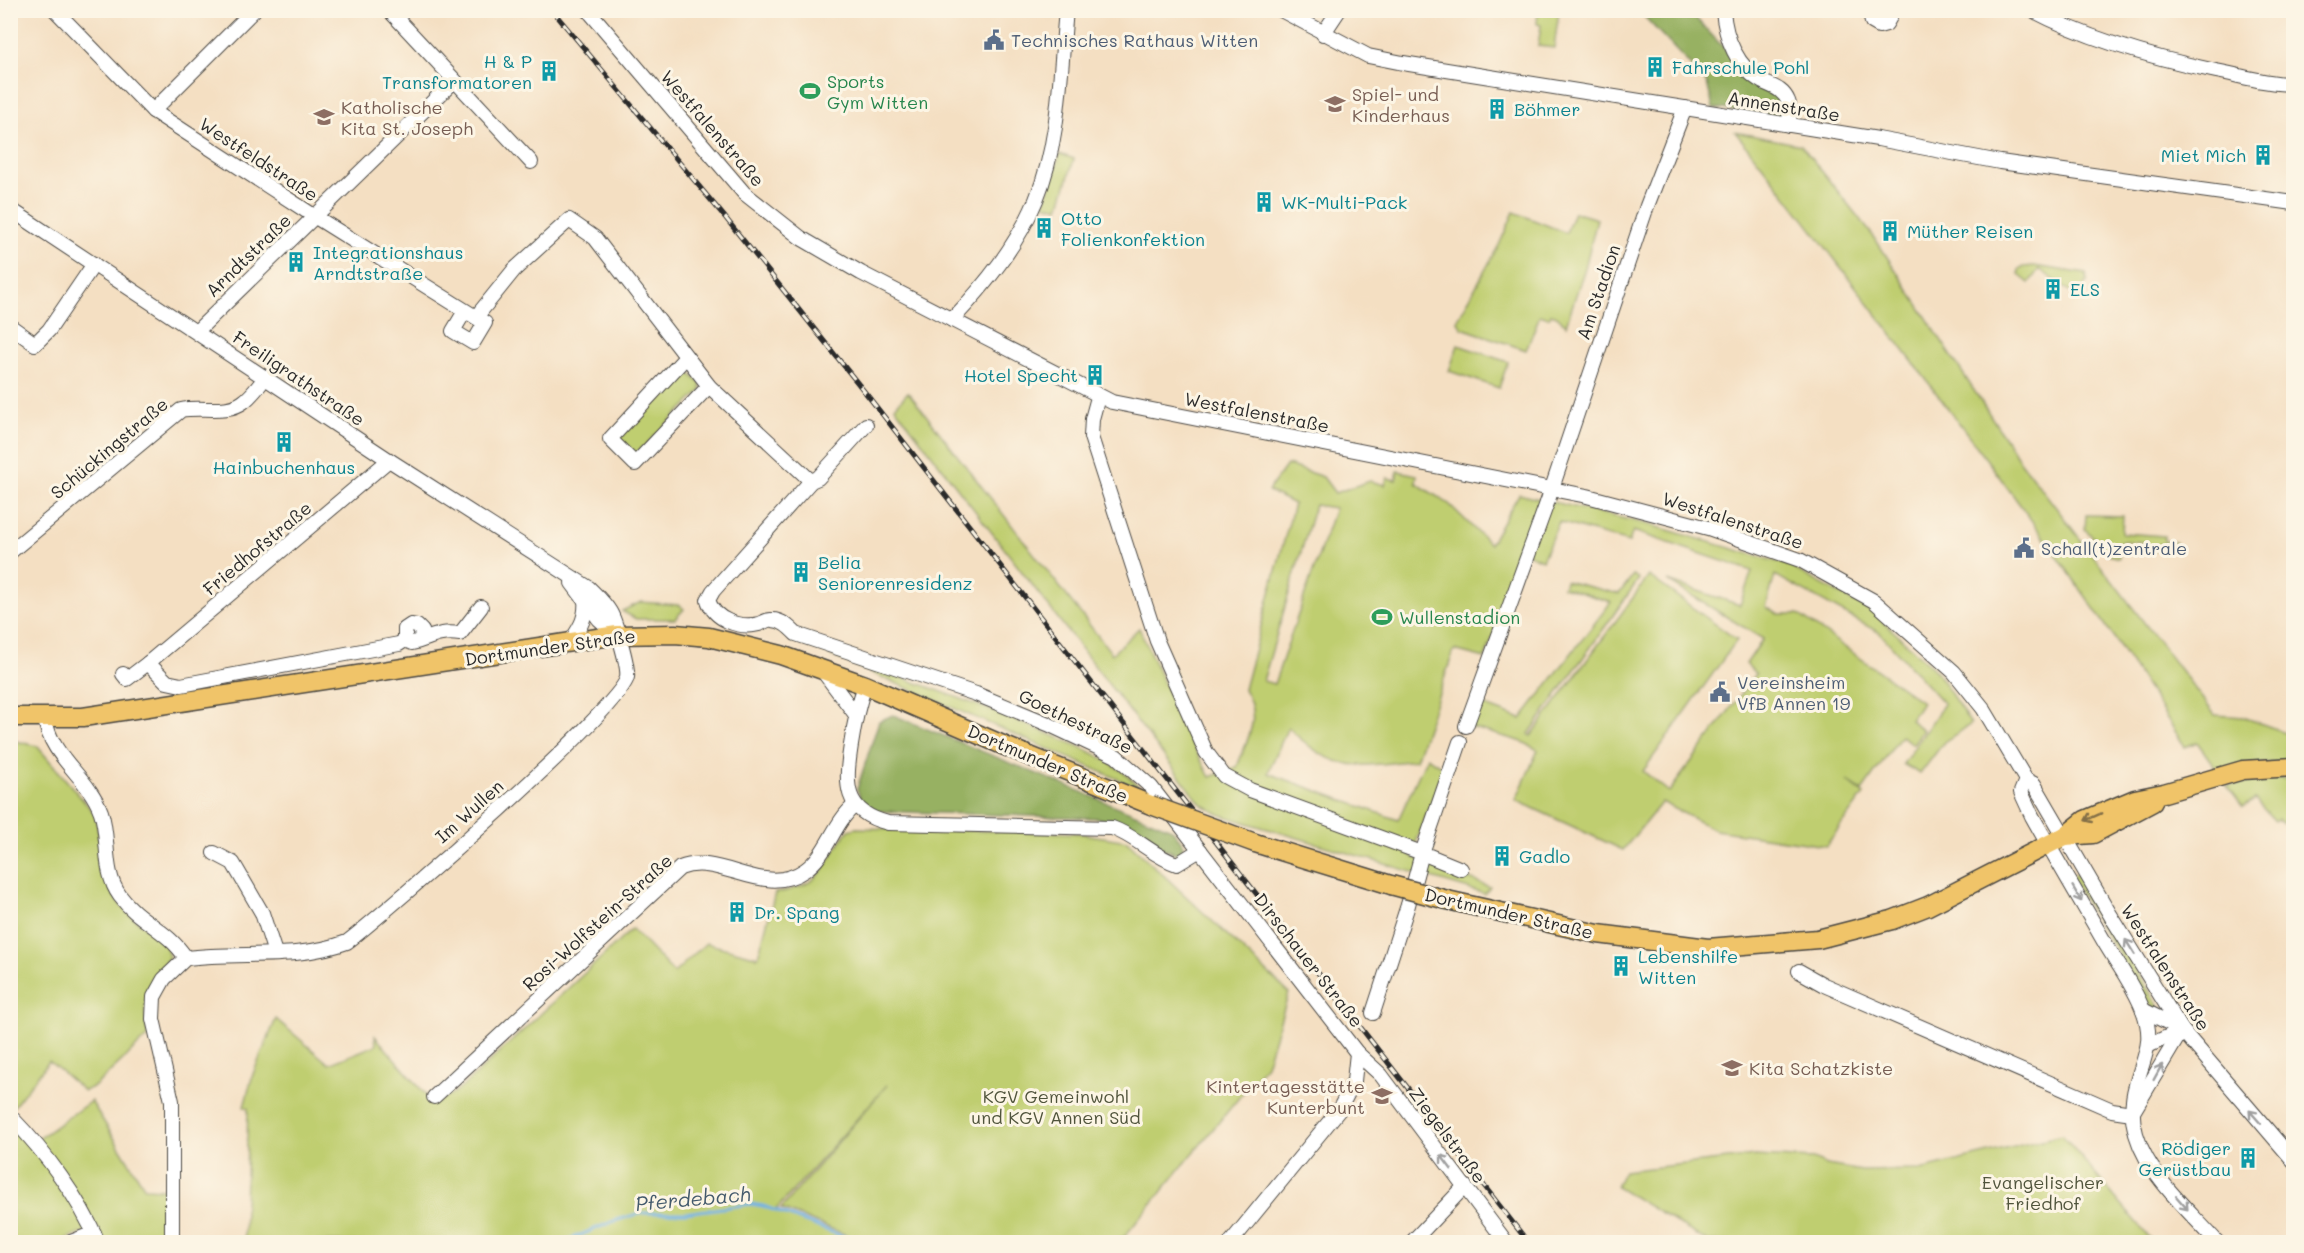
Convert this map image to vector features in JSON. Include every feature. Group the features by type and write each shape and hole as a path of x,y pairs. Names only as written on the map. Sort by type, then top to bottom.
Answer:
{"main road":[{"name":"Dortmunder Straße","path":"10,717 45,719 83,717 617,635 675,634 709,637 740,643 865,685 1005,746 1151,805 1255,843 1447,900 1598,934 1708,948 1818,939 1899,918 2065,836 2093,834 2148,806 2164,793 2243,770 2294,767"}],"street":[{"name":"Westfeldstraße","path":"55,10 153,111 470,314 569,220 595,238 686,357"},
{"path":"153,111 254,10"},
{"path":"389,10 531,162"},
{"name":"Westfalenstraße","path":"588,10 724,173 761,208 821,251 1098,397 1112,402 1297,437 1671,517 1755,542 1812,566 1850,586 1897,619 1954,672 1983,708 2026,780 2034,784 2117,926 2182,1030 2294,1161"},
{"path":"952,321 990,276 1016,239 1040,188 1053,127 1066,10"},
{"name":"Annenstraße","path":"1281,10 1368,56 2000,162 2294,203"},
{"path":"1323,34 1339,10"},
{"path":"1872,10 1870,15 1872,22 1879,26 1886,24 1890,17 1888,10"},
{"path":"2032,10 2097,39 2172,61 2258,80 2294,84"},
{"path":"1720,12 1728,39 1740,61 1756,77 1778,89 1786,97 1789,107 1789,125"},
{"name":"Arndtstraße","path":"197,331 454,81"},
{"name":"Am Stadion","path":"1551,490 1645,213 1685,108"},
{"name":"Freiligrathstraße","path":"10,209 600,598 612,613 617,635"},
{"path":"10,326 35,344 57,320 94,264"},
{"path":"708,386 635,464 610,439 686,357 708,386 811,481"},
{"name":"Schückingstraße","path":"10,552 181,410 198,407 227,409 244,402 266,377"},
{"path":"1098,397 1092,419 1091,438 1157,641 1212,762 1229,780 1250,790 1420,858 1461,869"},
{"name":"Goethestraße","path":"866,425 818,478 811,481 713,591 708,600 712,611 719,618 734,622 757,625 770,619 786,624 796,634 976,694 1116,756 1151,788 1200,850"},
{"name":"Friedhofstraße","path":"123,674 127,679 148,663 389,460"},
{"path":"1466,726 1551,490"},
{"name":"Freiligrathstraße","path":"567,576 599,619 617,635"},
{"path":"571,641 584,622 587,612 585,598"},
{"path":"148,663 167,682 181,685 322,661 399,644 405,640 405,629 411,625 420,628 421,638 447,632 460,634 481,607"},
{"name":"Im Wullen","path":"186,958 324,951 347,942 504,804 611,704 624,686 627,677 626,656 617,635"},
{"path":"822,670 856,715"},
{"path":"865,685 856,715 847,770 849,794 862,813 888,823 1112,828 1130,834 1167,861 1178,864 1200,850"},
{"path":"45,719 52,745 93,794 102,814 110,871 117,893 126,904 177,944 186,958 164,979 154,996 153,1019 172,1101 172,1242"},
{"path":"1373,1013 1420,858 1460,742"},
{"name":"Westfalenstraße","path":"2026,780 2021,792 2047,844 2128,978 2143,1010 2150,1045"},
{"name":"Rosi-Wolfstein-Straße","path":"434,1097 680,868 688,865 704,865 766,880 792,877 814,862 837,824 855,805"},
{"name":"Dirschauer Straße","path":"1200,850 1357,1053 1354,1081 1339,1110 1231,1242"},
{"path":"214,853 233,863 262,913 274,953"},
{"path":"1799,971 1810,979 2112,1110 2132,1113"},
{"path":"2143,1010 2182,1030"},
{"path":"2182,1030 2150,1045 2135,1087 2133,1130 2148,1163 2217,1242"},
{"path":"2132,1113 2182,1030"},
{"name":"Ziegelstraße","path":"1357,1053 1382,1075 1506,1242"},
{"path":"12,1118 34,1141 96,1238 71,1242"},
{"path":"1412,1242 1465,1186"}],"green space":[{"path":"1538,11 1559,11 1554,48 1538,46 1541,25 1537,24"},
{"path":"1639,11 1689,11 1755,81 1776,95 1784,116 1713,108 1707,83"},
{"path":"1735,132 1801,145 1874,237 2018,458 2215,715 2243,717 2293,735 2293,760 2217,770 2197,742 2185,747 2084,594 2012,494 1820,239"},
{"path":"1060,154 1074,159 1059,208 1044,204"},
{"path":"1514,212 1566,233 1574,212 1597,219 1585,268 1566,325 1557,316 1551,314 1549,318 1540,315 1526,350 1462,328 1457,321 1499,245"},
{"path":"2034,266 2086,274 2088,281 2077,296 2039,269 2029,283 2019,275 2019,270"},
{"path":"1458,345 1508,362 1499,388 1449,371"},
{"path":"679,369 685,369 701,384 701,391 635,455 618,440"},
{"path":"908,392 1112,654 1139,628 1189,738 1210,777 1237,767 1249,737 1253,719 1252,709 1244,689 1294,504 1268,491 1287,465 1323,477 1335,493 1370,481 1385,485 1387,478 1396,480 1398,471 1417,475 1416,483 1449,504 1490,544 1519,494 1647,524 1785,564 1873,612 1936,671 1971,724 1944,742 1920,774 1903,764 1944,704 1880,633 1775,575 1766,607 1778,614 1798,614 1922,702 1910,720 1923,730 1913,744 1901,736 1862,791 1847,781 1864,794 1826,846 1715,830 1662,802 1623,850 1522,803 1516,800 1538,750 1523,742 1466,726 1475,702 1521,719 1611,602 1563,587 1565,581 1619,594 1633,575 1639,579 1529,734 1531,736 1649,576 1737,640 1643,771 1669,792 1756,674 1746,664 1763,639 1668,581 1740,605 1752,571 1633,531 1629,542 1559,522 1542,560 1524,552 1485,658 1454,650 1416,760 1361,765 1346,764 1319,753 1288,727 1268,773 1398,820 1427,757 1444,768 1411,856 1490,887 1485,894 1221,815 1201,804 895,407","holes":["1315,505 1335,508 1274,684 1263,681"]},
{"path":"2086,515 2123,516 2122,533 2164,536 2164,541 2175,542 2175,545 2159,544 2158,551 2143,550 2144,542 2120,541 2119,558 2109,555 2085,529"},
{"path":"641,602 679,605 684,609 675,619 636,619 622,611"},
{"path":"828,654 958,698 1078,746 1118,768 1141,789"},
{"path":"893,715 1172,829 1182,842 1183,848 1178,854 1162,848 1139,831 1097,818 874,811 862,802 857,789 879,721"},
{"path":"11,740 37,746 95,814 110,888 117,901 128,913 164,939 169,957 151,985 148,994 145,1013 148,1036 95,1086 84,1091 49,1061 11,1110"},
{"path":"2269,778 2293,779 2293,831 2278,819 2275,821 2255,800 2243,807 2227,786"},
{"name":"KGV Gemeinwohl und KGV Annen Süd","path":"856,828 1078,833 1127,841 1289,993 1266,1065 1124,1237 1107,1242 864,1242 781,1209 887,1085 775,1211 856,1242 244,1242 248,1108 244,1107 253,1074 276,1019 329,1064 376,1045 375,1036 434,1104 460,1089 632,929 674,973 706,943 758,957 775,893 793,889 815,878 849,830"},
{"path":"2077,873 2165,1017 2148,1002 2070,877"},
{"path":"91,1101 145,1188 165,1189 164,1242 102,1242 97,1227 60,1242 11,1242 10,1120 38,1139"},
{"name":"Evangelischer Friedhof","path":"2062,1135 2153,1242 1708,1242 1616,1186 1624,1171 1755,1156 1813,1159 1827,1165 1862,1171 1920,1170"}],"waterway":[{"name":"Pferdebach","path":"564,1242 614,1221 641,1213 685,1213 751,1204 763,1206 858,1242"}],"railway":[{"path":"552,10 724,216 868,396 1528,1242"}],"place":[{"name":"Technisches Rathaus Witten","path":"994,40"},
{"name":"Fahrschule Pohl","path":"1655,67"},
{"name":"H & P Transformatoren","path":"549,71"},
{"name":"Sports Gym Witten","path":"810,91"},
{"name":"Spiel- und Kinderhaus","path":"1335,104"},
{"name":"Böhmer","path":"1497,109"},
{"name":"Katholische Kita St. Joseph","path":"324,117"},
{"name":"Miet Mich","path":"2263,155"},
{"name":"WK-Multi-Pack","path":"1264,202"},
{"name":"Otto Folienkonfektion","path":"1044,228"},
{"name":"Müther Reisen","path":"1890,231"},
{"name":"Integrationshaus Arndtstraße","path":"296,262"},
{"name":"ELS","path":"2053,289"},
{"name":"Hotel Specht","path":"1095,375"},
{"name":"Hainbuchenhaus","path":"284,442"},
{"name":"Schall(t)zentrale","path":"2024,548"},
{"name":"Belia Seniorenresidenz","path":"801,572"},
{"name":"Wullenstadion","path":"1382,617"},
{"name":"Vereinsheim VfB Annen 19","path":"1720,692"},
{"name":"Gadlo","path":"1502,856"},
{"name":"Dr. Spang","path":"737,912"},
{"name":"Lebenshilfe Witten","path":"1621,966"},
{"name":"Kita Schatzkiste","path":"1732,1068"},
{"name":"Kintertagesstätte Kunterbunt","path":"1382,1096"},
{"name":"Rödiger Gerüstbau","path":"2248,1158"}]}
